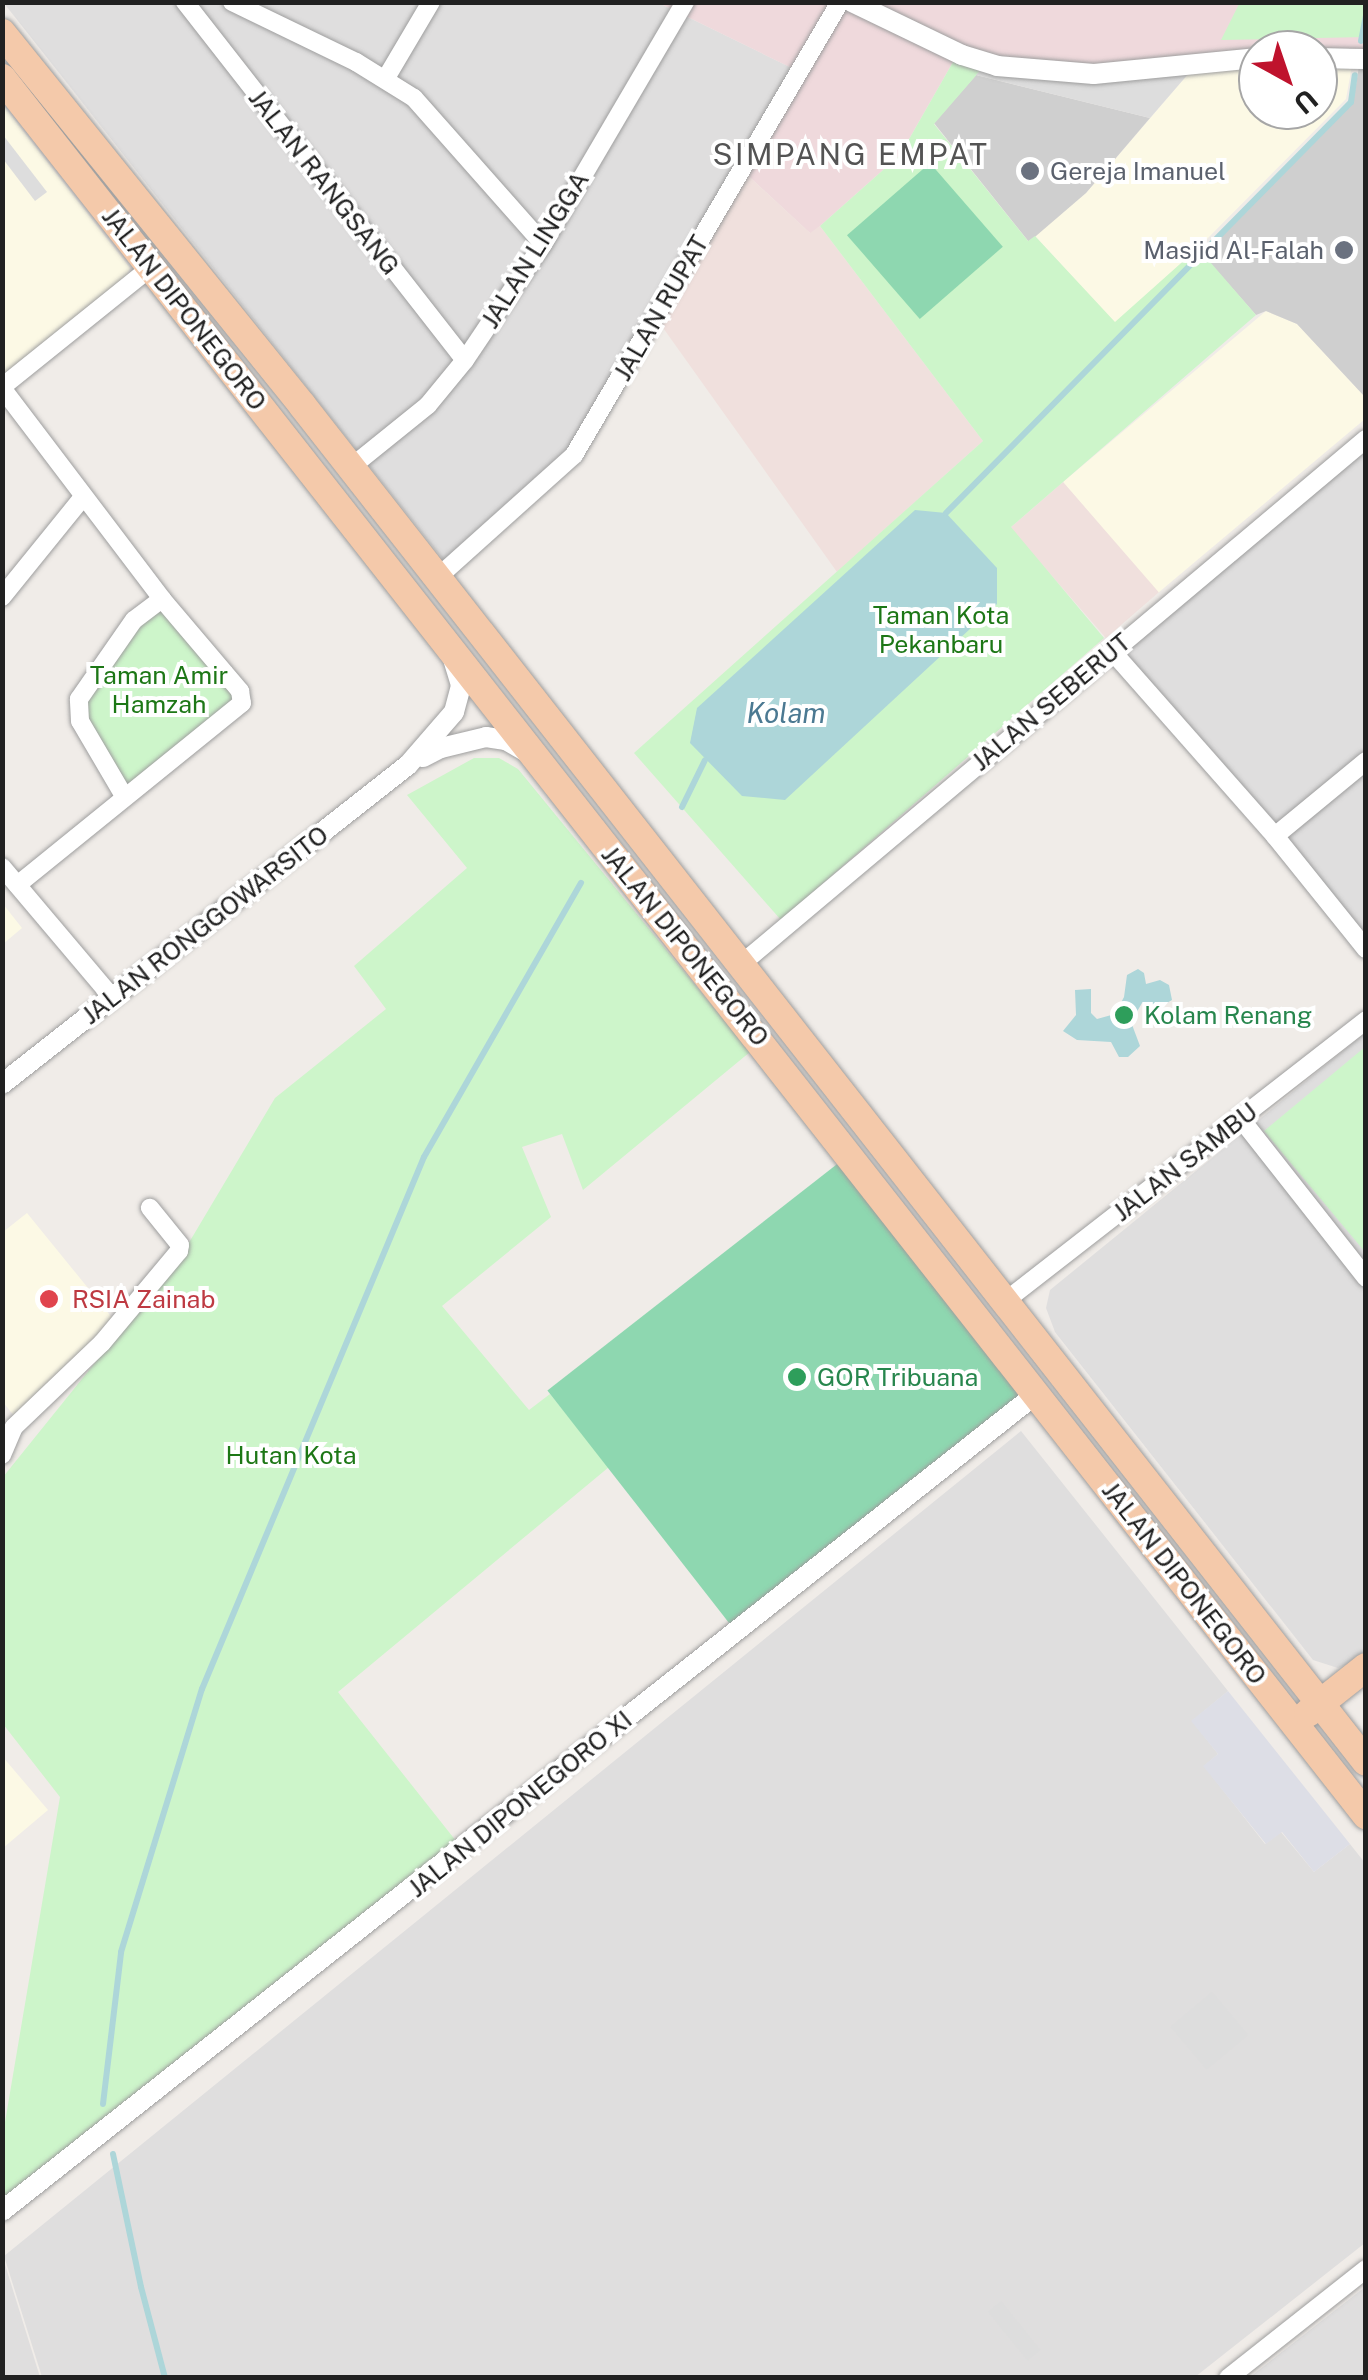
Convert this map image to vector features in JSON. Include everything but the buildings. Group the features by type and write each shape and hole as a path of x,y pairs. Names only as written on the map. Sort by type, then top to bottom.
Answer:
{"main road":[{"name":"JALAN DIPONEGORO","path":"2,33 302,404 1366,1762"},
{"name":"JALAN DIPONEGORO","path":"2,78 1366,1815"},
{"path":"276,425 302,404"},
{"path":"891,1207 914,1188"},
{"path":"1294,1723 1366,1667"},
{"path":"1318,1754 1366,1715"}],"street":[{"name":"JALAN RANGSANG","path":"185,2 465,360"},
{"path":"232,2 274,10 414,98 543,244"},
{"path":"386,78 431,2"},
{"name":"JALAN LINGGA","path":"350,468 428,405 465,360 543,244 685,2"},
{"name":"JALAN RUPAT","path":"438,578 574,455 840,2"},
{"path":"852,2 962,55 997,66 1094,74 1238,60"},
{"path":"1338,58 1366,59"},
{"path":"17,885 242,703 240,691 162,600 2,387 151,267"},
{"name":"JALAN SEBERUT","path":"739,966 1366,439"},
{"path":"2,597 82,497"},
{"path":"124,796 80,721 79,699 134,620 162,600"},
{"path":"1112,650 1275,836 1366,949"},
{"name":"JALAN RONGGOWARSITO","path":"408,766 454,712 461,685 453,657"},
{"name":"JALAN RONGGOWARSITO","path":"2,1084 408,766 441,748 486,738 506,740 531,755"},
{"path":"1275,836 1366,761"},
{"path":"2,867 112,997"},
{"name":"JALAN SAMBU","path":"1004,1302 1366,1020"},
{"path":"1241,1119 1366,1278"},
{"path":"2,1455 8,1420 102,1343 180,1251 180,1245 150,1208"},
{"name":"JALAN DIPONEGORO XI","path":"2,2212 144,2104 1036,1394"},
{"path":"1228,2378 1366,2268"}],"shaded area":[{"path":"3,2 659,3 798,71 574,455 449,567"},
{"path":"659,3 839,3 798,71"},
{"path":"841,3 957,55 900,155 811,234 742,170"},
{"path":"855,3 1365,3 1365,57 1338,53 1338,30 1238,30 1238,53 1145,68 998,64"},
{"path":"1338,60 1353,60 1346,99 1338,107"},
{"path":"1360,60 1365,60 1365,397 1297,324 1266,311 1256,315 1203,255 1326,130 1338,130 1338,118 1353,103"},
{"path":"1238,62 1238,130 1315,130 1198,248 1115,323 1035,236 1086,193 1195,66"},
{"path":"986,64 1195,66 1150,118 976,75"},
{"path":"976,75 1150,118 1086,193 1029,242 934,123"},
{"path":"2,104 130,268 126,277 2,377"},
{"path":"3,135 47,192 35,201 3,159"},
{"path":"742,170 810,233 820,226 983,441 837,572 656,318"},
{"path":"1266,311 1297,324 1365,397 1365,419 1158,593 1063,482"},
{"path":"1365,440 1365,941 1113,650"},
{"path":"1063,482 1159,592 1106,638 1010,528"},
{"path":"3,904 22,928 2,944"},
{"path":"1365,1033 1365,1656 1338,1668 1313,1660 1055,1332 1046,1308 1050,1290"},
{"name":"RSIA Zainab","path":"27,1213 114,1320 15,1417 3,1402 3,1232"},
{"path":"1021,1431 1228,1691 1192,1721 1218,1754 1204,1766 1265,1844 1281,1832 1314,1872 1350,1844 1365,1863 1365,2243 1195,2377 42,2377 4,2256"},
{"path":"1228,1691 1350,1844 1314,1872 1282,1832 1266,1844 1203,1766 1218,1754 1191,1721"},
{"path":"2,1756 48,1810 3,1848 2,1848"},
{"path":"1212,1992 1248,2035 1207,2070 1171,2027"},
{"path":"3,2258 40,2377 3,2377"},
{"path":"1365,2287 1365,2377 1250,2377"},
{"path":"1001,2301 1041,2350 1027,2361 988,2312"}],"green space":[{"path":"1240,2 1365,3 1365,37 1338,38 1338,30 1238,30 1238,40 1221,40"},
{"name":"Taman Kota Pekanbaru","path":"957,55 986,64 934,124 1028,241 1035,236 1115,322 1198,248 1256,315 1011,527 1104,638 781,920 634,753 983,441 820,226 900,155"},
{"path":"930,163 1003,247 920,319 847,235"},
{"name":"Taman Amir Hamzah","path":"162,599 242,703 124,796 79,699"},
{"name":"Hutan Kota","path":"474,758 499,758 518,769 750,1052 583,1190 562,1134 522,1147 551,1217 442,1306 529,1410 550,1394 609,1467 338,1692 464,1851 2,2210 3,2134 60,1797 3,1724 3,1477 181,1256 275,1098 386,1009 354,966 467,868 407,795"},
{"path":"1365,1047 1365,1252 1264,1131"},
{"name":"GOR Tribuana","path":"850,1154 1037,1393 734,1629 547,1390"}],"water":[{"name":"Kolam","path":"915,510 946,513 997,568 997,604 785,800 742,796 690,743 697,708"},
{"path":"1138,969 1144,973 1146,984 1160,980 1169,985 1172,1000 1160,1007 1142,1003 1131,1022 1140,1046 1128,1057 1119,1057 1111,1042 1077,1040 1063,1031 1076,1015 1075,990 1091,989 1091,1013 1097,1019 1115,1014 1124,997 1127,975"}],"waterway":[{"path":"1361,41 1366,16"},
{"path":"946,513 1351,102 1355,75"},
{"path":"682,807 705,760"},
{"path":"103,2104 121,1952 202,1689 424,1157 581,883"},
{"path":"113,2154 165,2378"}],"place":[{"name":"Gereja Imanuel","path":"1030,171"},
{"name":"Masjid Al-Falah","path":"1344,250"},
{"name":"Kolam Renang","path":"1124,1015"},
{"name":"RSIA Zainab","path":"49,1299"},
{"name":"GOR Tribuana","path":"797,1377"}],"district":[{"name":"SIMPANG EMPAT","path":"851,154"}]}
